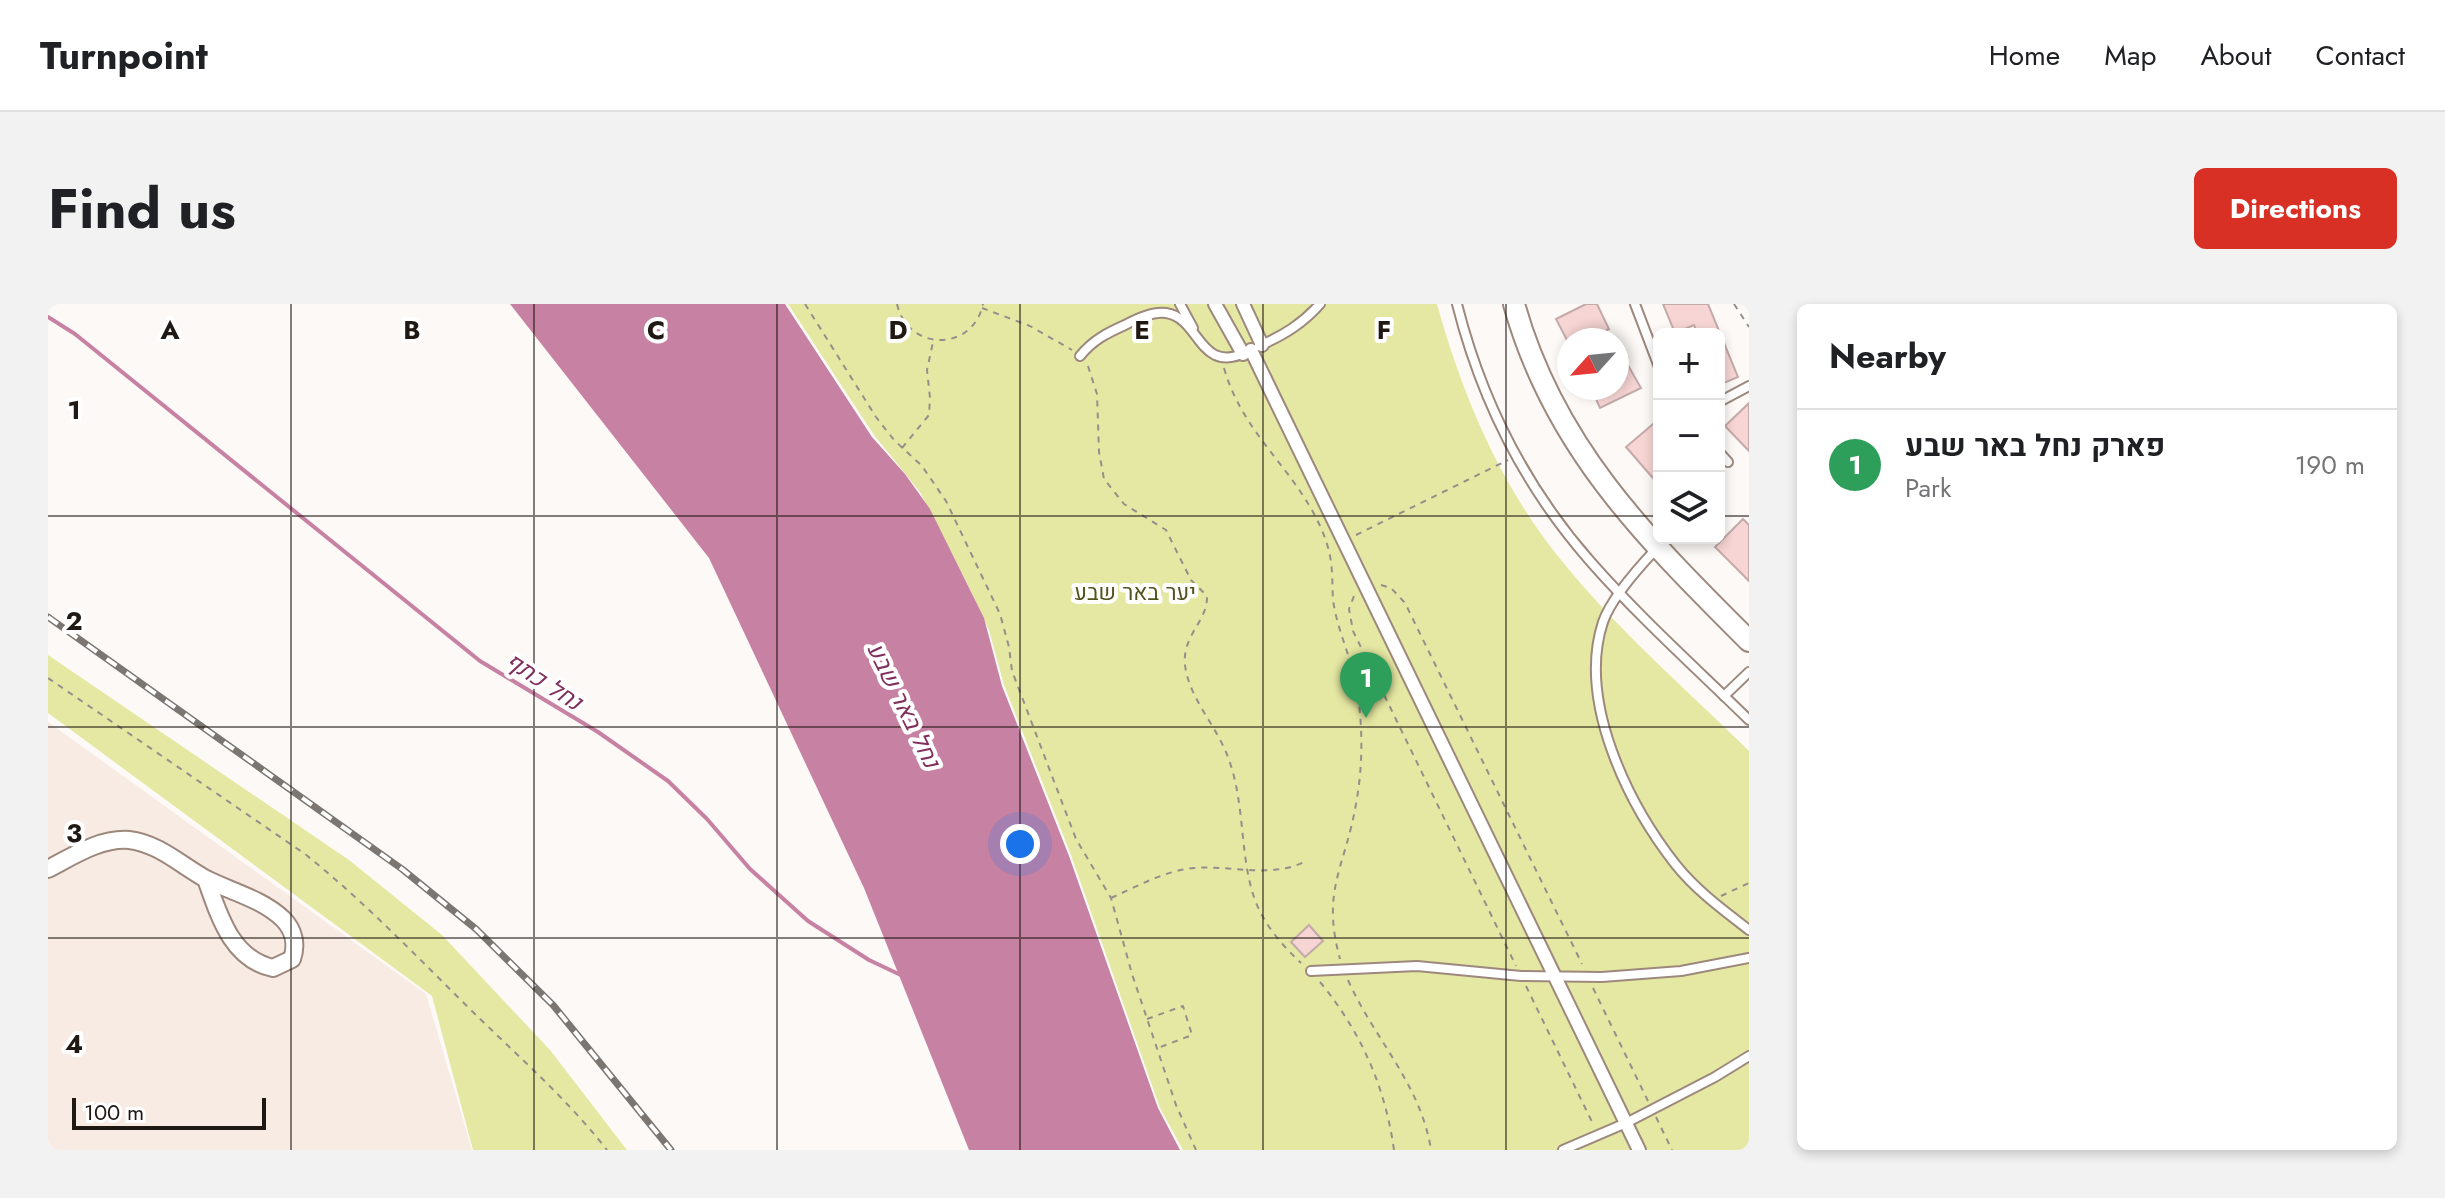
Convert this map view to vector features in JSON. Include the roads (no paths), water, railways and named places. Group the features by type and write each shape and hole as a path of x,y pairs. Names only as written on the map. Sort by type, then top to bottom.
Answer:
{"street":[{"path":"1215,304 1252,350 1639,1150"},
{"path":"1243,304 1252,350"},
{"path":"1514,304 1535,364 1576,443 1601,482 1657,548 1749,641"},
{"path":"48,869 93,846 129,840 154,847 206,879 264,905 284,920 294,940 296,950 292,959 273,968 261,966 234,943 222,922 206,879"}],"lane":[{"path":"1180,304 1201,343"},
{"path":"1080,356 1092,342 1130,322 1168,313 1180,320 1209,352 1222,358 1235,358 1305,321 1320,304"},
{"path":"1457,304 1480,377 1516,456 1565,531 1620,594 1749,720"},
{"path":"1635,304 1653,351"},
{"path":"1723,400 1749,386"},
{"path":"1725,459 1728,462"},
{"path":"1657,548 1604,619 1596,653 1597,693 1607,736 1624,781 1648,825 1677,866 1711,902 1749,930"},
{"path":"1724,696 1749,672"},
{"path":"1311,971 1417,966 1521,976 1588,977 1681,971 1749,958"},
{"path":"1563,1150 1626,1123 1749,1056"}],"water":[{"name":"נחל באר שבע","path":"510,304 785,304 872,437 905,474 930,509 984,618 1002,686 1069,856 1158,1108 1180,1150 969,1150 864,888 709,558"}],"waterway":[{"name":"נחל כתף","path":"48,317 75,334 480,661 598,732 668,781 707,819 750,869 808,921 869,960 905,977"}],"railway":[{"path":"48,617 402,869 476,929 553,1005 671,1150"}],"place":[{"name":"פארק נחל באר שבע","path":"1366,718"}],"park label":[{"name":"יער באר שבע","path":"1135,592"}]}
